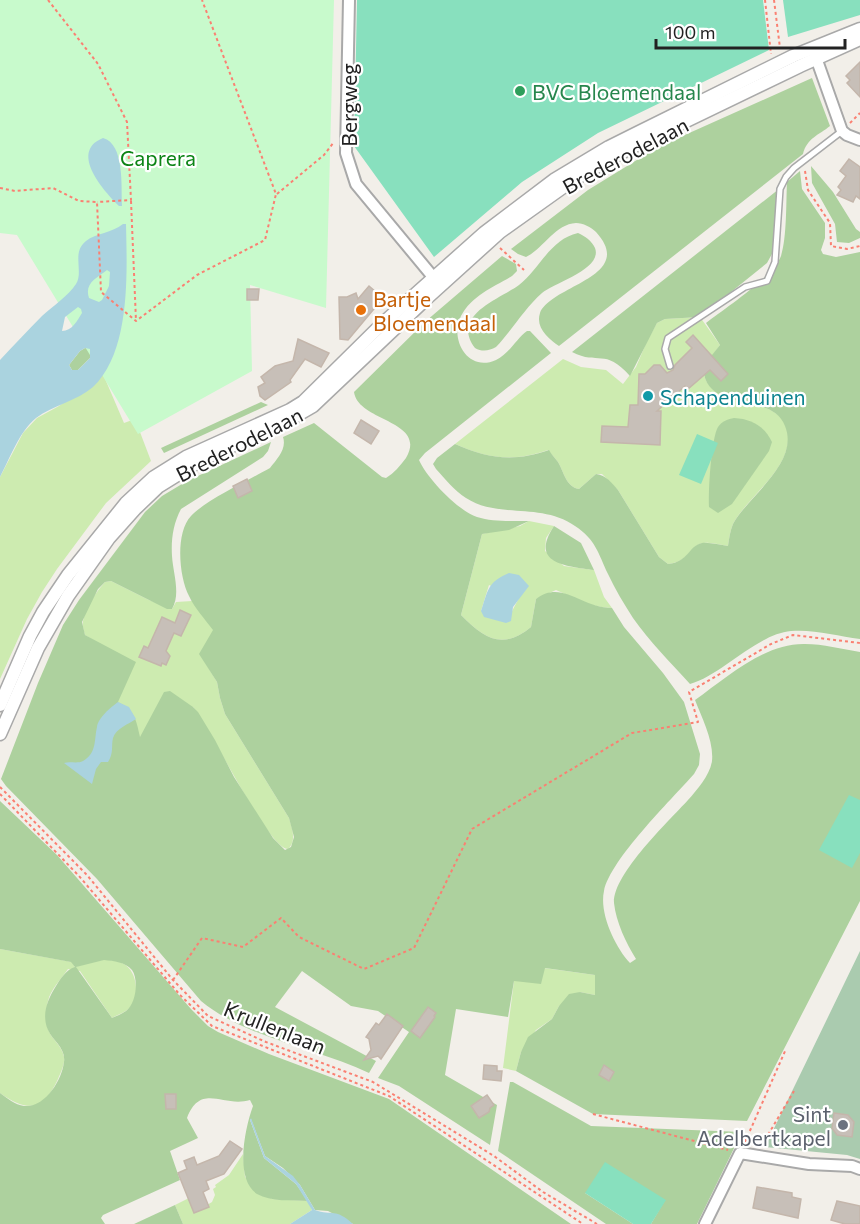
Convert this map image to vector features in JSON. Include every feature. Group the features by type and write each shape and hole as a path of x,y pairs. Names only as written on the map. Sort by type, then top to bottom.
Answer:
{"street":[{"name":"Bergweg","path":"349,0 346,153 356,184 437,282"},
{"name":"Brederodelaan","path":"0,705 30,636 68,575 113,516 142,487 203,459 274,422 314,406 320,394 437,282 493,234 550,195 600,164 860,29"},
{"name":"Brederodelaan","path":"814,53 860,39"},
{"path":"814,53 842,131 860,140"},
{"name":"Brederodelaan","path":"0,734 42,640 83,572 167,474"},
{"path":"705,1224 740,1153 808,1164 852,1166 860,1169"}],"lane":[{"path":"670,366 665,349 668,338 745,287 767,281 775,262 780,189 786,177 842,131"}],"path":[{"path":"48,0 98,64 127,122 136,321"},
{"path":"136,321 197,275 265,240 276,194 202,0"},
{"path":"765,0 771,56"},
{"path":"774,0 780,51"},
{"path":"276,194 324,155 333,142"},
{"path":"803,161 808,190 830,223 831,246 847,249 860,246"},
{"path":"0,188 15,192 53,188 78,201 131,200"},
{"path":"97,202 101,292 136,321"},
{"path":"493,234 524,270"},
{"path":"173,980 202,938 243,947 281,918 299,937 364,969 414,948 472,829 632,733 698,722 689,692 771,644 793,635 860,644"},
{"name":"Krullenlaan","path":"0,787 87,875 173,980 208,1016 266,1042 373,1082 494,1156 543,1192 597,1224"},
{"path":"0,794 78,876 180,995 212,1026 388,1096 583,1224"},
{"path":"593,1114 740,1153 786,1049"},
{"path":"756,1155 794,1090"}],"green space":[{"name":"Caprera","path":"0,0 334,0 326,308 250,285 252,371 138,434 17,235 0,233"},
{"name":"BVC Bloemendaal","path":"357,0 763,0 769,50 598,133 522,182 434,257 354,146"},
{"path":"783,0 860,0 860,15 788,37"},
{"path":"812,78 830,126 810,140 803,154 559,346 547,336 539,324 540,313 547,303 599,270 606,260 606,247 594,230 576,223 569,224 555,232 526,257 511,249 588,190 658,147"},
{"path":"811,166 833,192 860,232 860,238 849,243 837,242 835,224 812,183"},
{"path":"800,171 802,189 825,223 825,238 821,250 823,254 836,257 860,252 860,639 808,631 778,634 765,639 714,672 690,684 633,618 588,536 575,526 548,514 492,508 478,504 450,485 433,464 455,444 479,453 502,457 525,456 549,450 568,482 575,488 579,489 596,474 611,482 659,557 668,564 680,560 702,543 728,546 733,524 779,466 788,440 785,426 778,416 768,409 729,398 709,386 704,374 704,351 712,355 720,345 706,323 759,282 769,273 781,256 786,220 787,182"},
{"path":"779,189 773,252 767,263 700,317 665,319 657,323 630,376 621,367 607,359 589,358 572,352"},
{"path":"578,233 588,239 595,248 596,256 592,262 576,275 542,293 496,347 486,350 475,348 469,336 469,326 473,317 490,302 526,279 552,248 568,236"},
{"path":"502,256 516,264 517,271 477,297 461,316 457,334 463,352 477,362 486,363 496,360 509,350 523,334 530,331 551,353 419,460 443,493 469,513 490,520 529,521 509,530 482,534 461,615 469,623 494,639 511,638 531,627 536,599 554,592 601,607 612,608 624,627 684,702 700,754 699,765 694,774 629,847 617,863 604,891 606,919 619,948 630,963 636,959 617,918 614,903 616,891 632,863 695,792 711,766 712,753 709,738 695,700 746,663 775,649 805,644 860,652 860,901 747,1121 593,1114 516,1071 528,1037 552,1019 569,994 580,992 595,995 595,975 545,968 541,984 514,981 508,1017 456,1009 445,1075 497,1105 490,1145 399,1086 378,1078 409,1032 378,1011 351,1006 302,971 275,1007 376,1061 369,1073 239,1024 219,1014 201,1001 97,879 1,779 63,625 145,512 162,496 187,481 271,442 263,457 181,509 172,538 176,597 172,609 167,609 111,581 105,582 98,589 82,622 85,635 136,662 118,702 134,716 140,737 164,692 170,691 193,707 273,838 285,850 291,847 294,837 289,818 225,714 217,682 199,654 213,630 194,605 183,578 180,555 186,524 191,516 217,497 270,468 284,446 283,437 314,423 382,477 386,478 392,474 406,458 410,445 408,436 400,428 367,410 358,402 354,392 426,321"},
{"path":"700,317 720,345 712,356 705,351 704,374 709,385 718,392 757,405 780,416 786,426 788,440 779,466 733,524 728,546 699,544 681,560 668,564 659,557 618,490 602,474 596,474 579,489 568,482 558,462 548,450 524,456 501,457 479,453 455,444 563,359 581,367 606,370 623,384 636,367 657,323 665,319","holes":["759,425 711,479 711,463"]},
{"path":"85,348 90,349 90,358 78,370 72,370 69,365"},
{"path":"103,374 124,423 135,419 151,461 106,503 57,569 27,619 0,679 0,477 23,433 37,418 59,406"},
{"path":"261,402 268,405 164,453 161,448"},
{"path":"734,418 757,424 772,442 769,451 732,504 718,513 709,507 712,454 718,427"},
{"path":"697,434 718,443 701,484 679,475"},
{"path":"529,521 554,526 546,538 545,551 564,566 594,570 604,597 612,608 590,604 556,590 536,599 531,627 511,638 494,639 469,623 461,615 482,534 520,526","holes":["489,585 519,598 511,613 481,611"]},
{"path":"554,526 581,543 594,570 562,564 548,556 547,539"},
{"path":"111,581 172,609 176,602 192,601 214,630 200,654 217,682 225,714 289,818 293,838 288,849 279,844 267,830 193,707 144,732 140,738 118,702 103,646 85,635 83,628 84,616 92,600 105,582"},
{"path":"849,795 860,800 860,853 852,868 819,850"},
{"path":"0,801 57,855 208,1026 269,1054 389,1099 571,1224 353,1224 328,1211 315,1210 300,1185 283,1168 265,1156 251,1119 264,1158 296,1184 308,1201 263,1197 250,1187 244,1165 243,1153 247,1127 253,1106 250,1100 240,1102 214,1098 199,1101 187,1118 198,1138 170,1151 180,1180 103,1215 101,1218 105,1224 0,1224 0,1093 17,1104 32,1105 45,1098 56,1084 63,1069 64,1057 48,1030 45,1012 58,983 66,972 75,967 71,962 0,949","holes":["104,960 119,962 129,967 134,974 136,986 129,1008 112,1018 76,967"]},
{"path":"0,949 72,962 75,967 98,960 116,961 131,970 135,981 136,994 132,1005 112,1018 80,971 68,969 51,993 47,1011 48,1029 63,1053 63,1065 52,1090 46,1098 34,1106 18,1103 0,1093"},
{"path":"860,951 860,1159 847,1155 765,1147"},
{"path":"544,968 595,975 595,995 580,992 559,1006 552,1019 536,1030 521,1052 516,1071 503,1068 514,981"},
{"path":"510,1082 591,1126 742,1132 697,1224 651,1224 665,1200 585,1193 633,1224 606,1224 498,1151"},
{"path":"243,1154 245,1177 272,1199 308,1201 312,1210 290,1224 183,1224 175,1205 193,1196 207,1205 212,1202 215,1185 229,1175"},
{"path":"605,1162 666,1200 651,1224 633,1224 585,1193"},
{"path":"175,1205 183,1224 134,1224"}],"water":[{"path":"103,138 115,148 118,157 122,206 119,206 99,182 89,162 89,153 93,144"},
{"path":"126,224 127,265 124,310 114,353 105,372 87,392 43,414 30,424 20,438 0,477 0,360 76,284 79,273 79,251 86,241","holes":["107,270 110,272 109,286 102,300 99,302 89,298 88,288","78,307 81,309 82,313 74,325 62,331 65,317","85,348 90,349 90,358 78,370 72,370 69,365"]},
{"path":"509,573 519,575 529,586 513,607 511,621 506,623 484,617 481,611 489,588 496,580"},
{"path":"118,702 129,707 136,719 115,735 110,759 108,762 101,762 96,769 92,784 64,763 81,762 91,754 100,720"},
{"path":"251,1118 265,1156 293,1176 315,1210 338,1214 353,1224 290,1224 312,1210 296,1184 264,1158"}],"building":[{"path":"860,62 860,97 847,83 850,80 846,76"},
{"path":"849,159 860,167 860,199 856,196 853,202 837,195 841,190 838,187 846,176 840,171"},
{"name":"Bartje Bloemendaal","path":"369,286 383,298 348,340 340,339 339,297 347,297 356,293 358,299"},
{"path":"247,289 259,289 258,300 247,300"},
{"name":"Schapenduinen","path":"693,335 728,374 721,381 710,370 688,389 685,386 657,411 661,411 660,445 601,442 602,426 628,427 630,405 638,405 639,374 645,374 654,365 660,365 667,373 673,370 692,348 686,342"},
{"path":"298,339 329,353 321,367 305,359 290,380 291,382 265,400 260,396 258,387 265,383 261,377 275,366 293,361"},
{"path":"361,420 379,431 371,444 354,433"},
{"path":"247,479 252,491 238,498 233,486"},
{"path":"180,610 191,615 181,636 174,633 166,651 170,656 166,665 162,663 161,666 139,657 144,646 148,648 162,617 175,623"},
{"path":"428,1007 436,1013 435,1017 420,1038 411,1031"},
{"path":"387,1014 403,1026 381,1059 378,1056 364,1060 371,1050 369,1039 366,1037 376,1023 379,1025"},
{"path":"484,1065 497,1066 497,1071 502,1071 501,1081 483,1079"},
{"path":"604,1065 614,1072 609,1081 599,1075"},
{"path":"165,1094 176,1094 176,1109 166,1109"},
{"path":"487,1095 494,1105 489,1112 479,1118 471,1106"},
{"name":"Sint Adelbertkapel","path":"834,1113 848,1115 854,1122 852,1137 837,1135 832,1128"},
{"path":"230,1141 242,1149 224,1174 206,1181 209,1189 203,1192 209,1207 194,1213 178,1173 187,1169 184,1161 194,1157 197,1165 219,1156"},
{"path":"757,1187 792,1193 792,1197 801,1199 798,1218 753,1208"},
{"path":"837,1201 860,1206 860,1224 845,1224 831,1220"}],"place":[{"name":"BVC Bloemendaal","path":"520,91"},
{"name":"Bartje Bloemendaal","path":"361,310"},
{"name":"Schapenduinen","path":"648,396"},
{"name":"Sint Adelbertkapel","path":"843,1125"}]}
